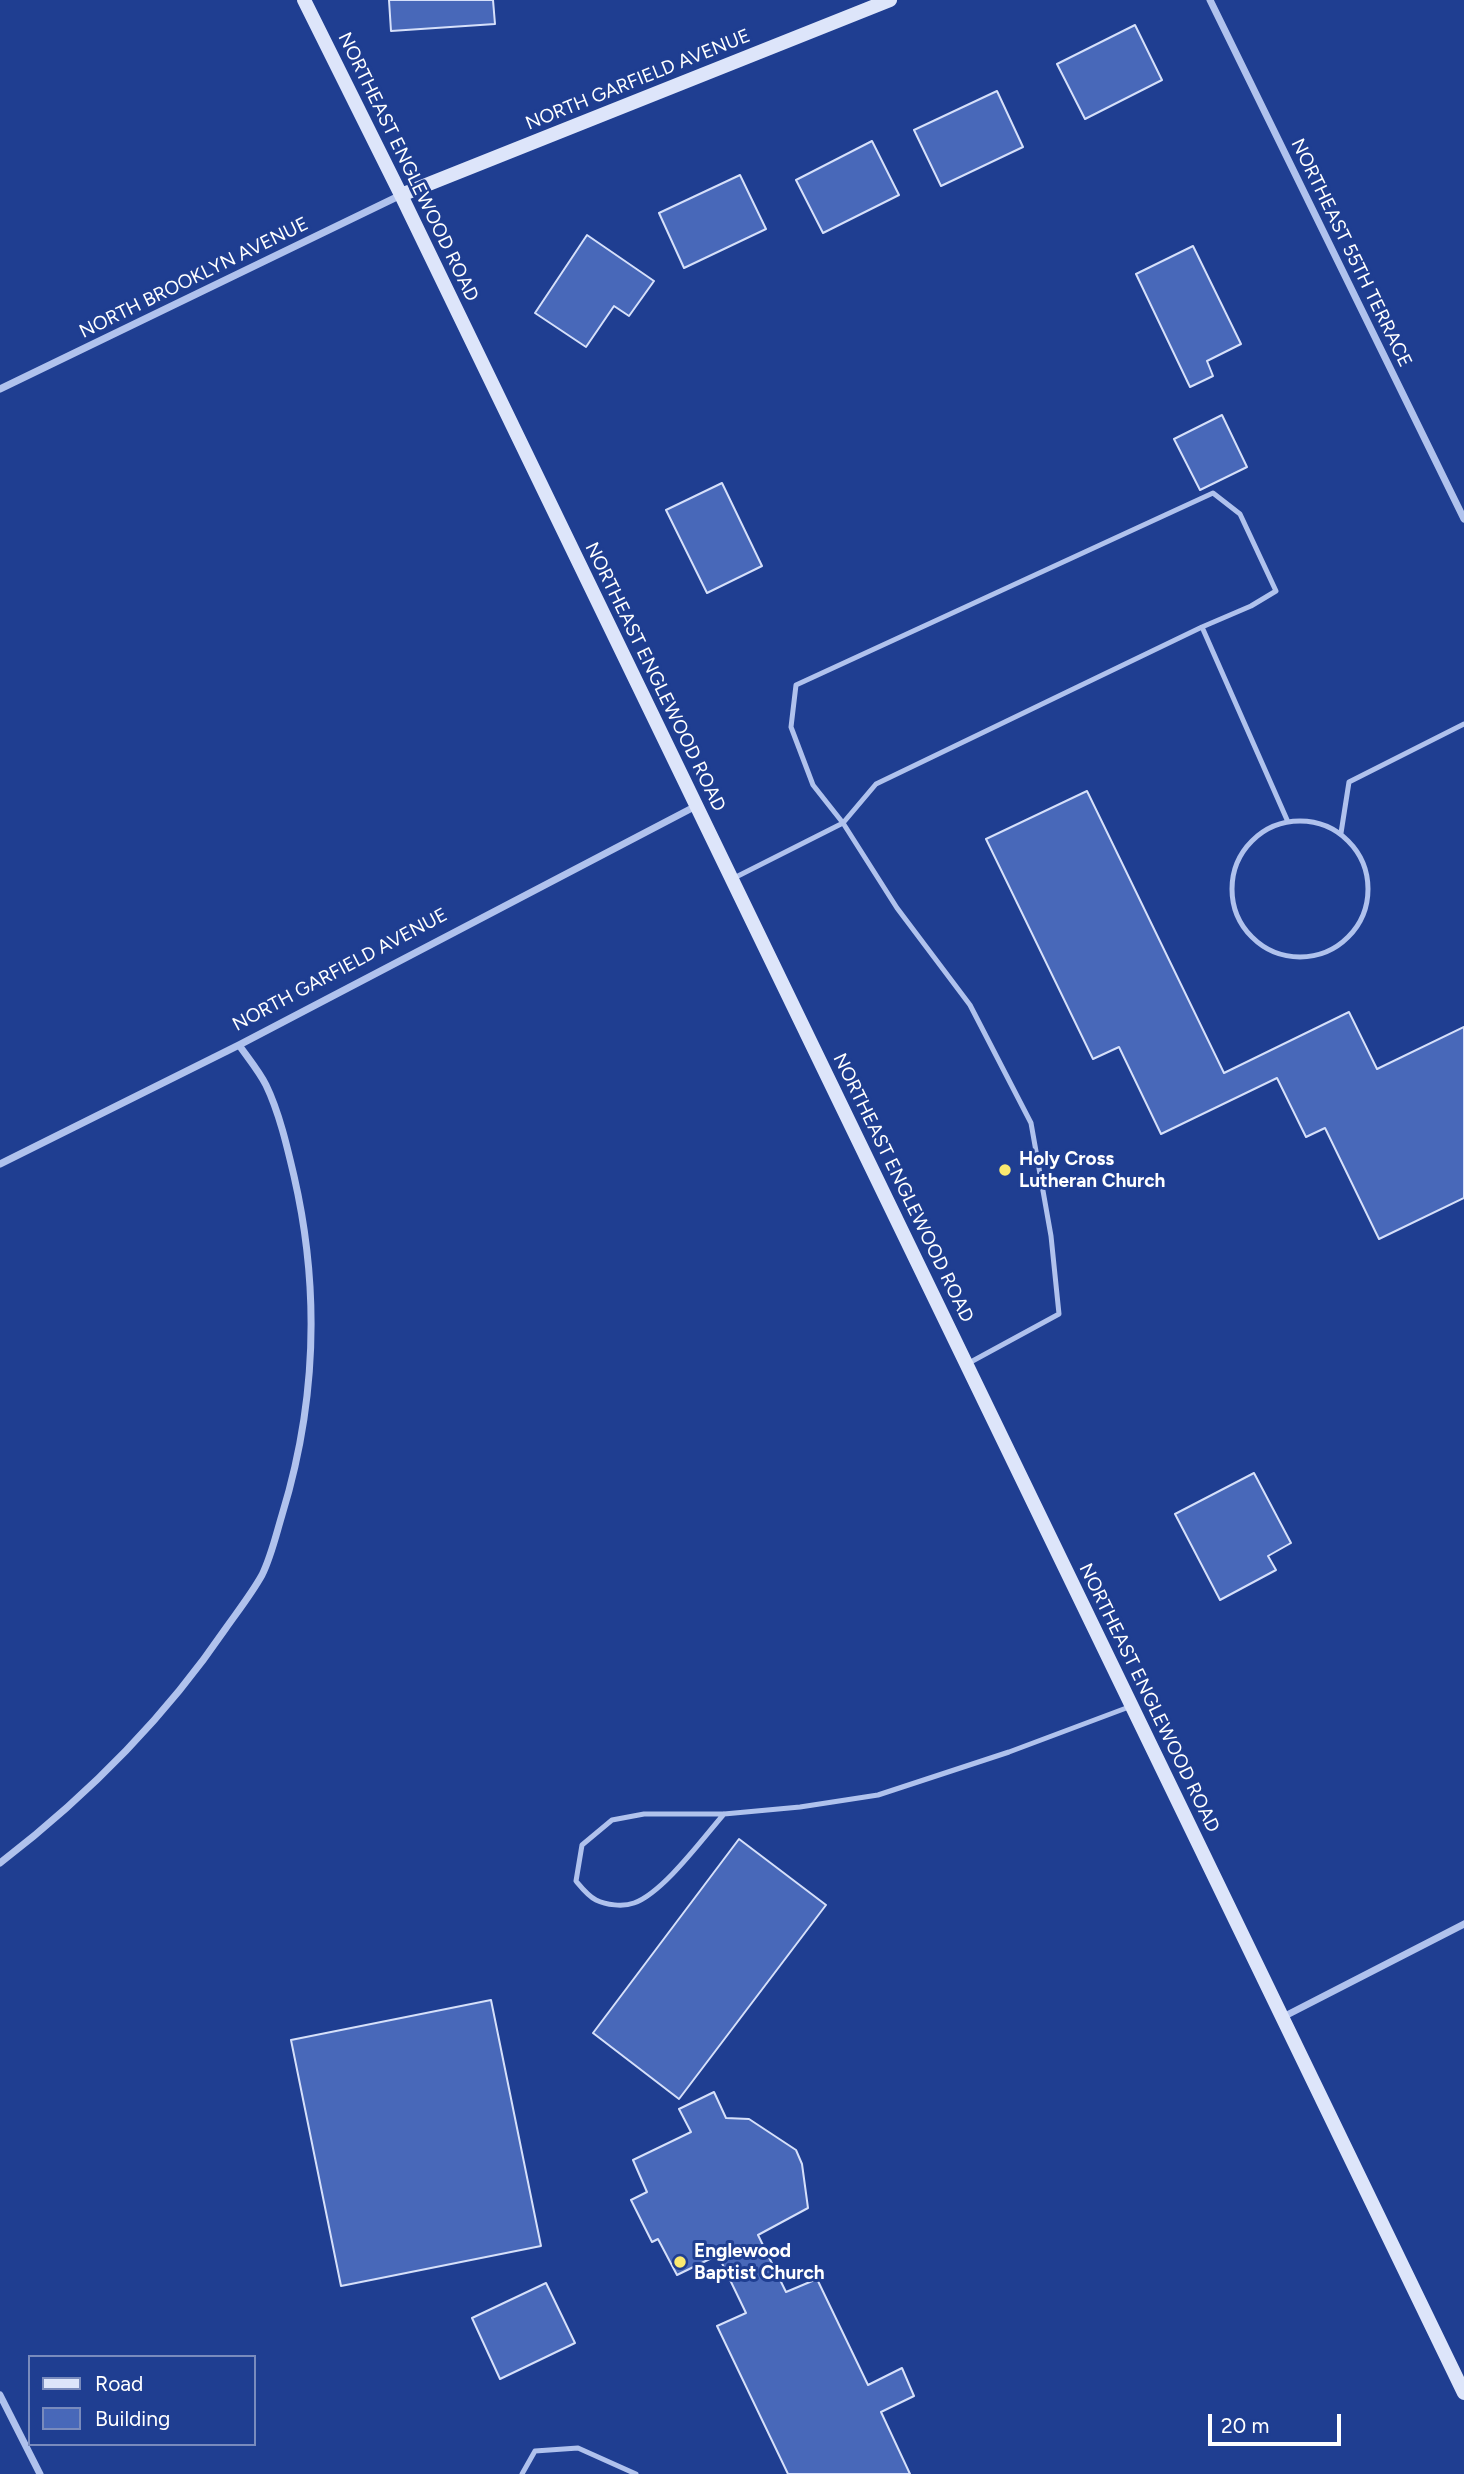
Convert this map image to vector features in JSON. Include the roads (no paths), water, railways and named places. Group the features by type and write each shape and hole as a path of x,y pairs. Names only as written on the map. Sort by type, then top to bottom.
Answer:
{"main road":[{"name":"NORTHEAST ENGLEWOOD ROAD","path":"304,0 401,195 1464,2393"},
{"name":"NORTH GARFIELD AVENUE","path":"401,195 890,0"}],"street":[{"name":"NORTHEAST 55TH TERRACE","path":"1210,0 1464,519"},
{"name":"NORTH BROOKLYN AVENUE","path":"0,389 401,195"},
{"name":"NORTH GARFIELD AVENUE","path":"0,1164 239,1045 696,806"},
{"path":"0,1864 48,1827 125,1754 195,1673 261,1576 293,1480 307,1401 312,1347 311,1280 302,1213 288,1148 266,1084 239,1045"},
{"path":"1283,2017 1464,1924"},
{"path":"0,2395 40,2474"}],"lane":[{"path":"732,878 843,823 876,784 1251,606 1276,591 1240,514 1213,493 796,685 791,727 813,785 843,823 897,908 970,1005 1031,1123 1051,1236 1059,1314 967,1364"},
{"path":"1202,627 1288,822"},
{"path":"1340,833 1349,782 1464,724"},
{"path":"1298,821 1320,823 1340,833 1356,850 1366,870 1369,892 1364,914 1353,933 1336,948 1316,957 1293,958 1272,952 1253,940 1240,921 1232,900 1233,876 1241,855 1255,837 1274,825 1298,821"},
{"path":"723,1814 676,1869 653,1891 634,1903 617,1905 594,1900 576,1881 582,1845 612,1820 644,1814 723,1814 800,1807 878,1795 1009,1752 1132,1706"},
{"path":"522,2474 535,2451 578,2448 636,2474"}],"place":[{"name":"Holy Cross Lutheran Church","path":"1005,1170"},
{"name":"Englewood Baptist Church","path":"680,2262"}]}
